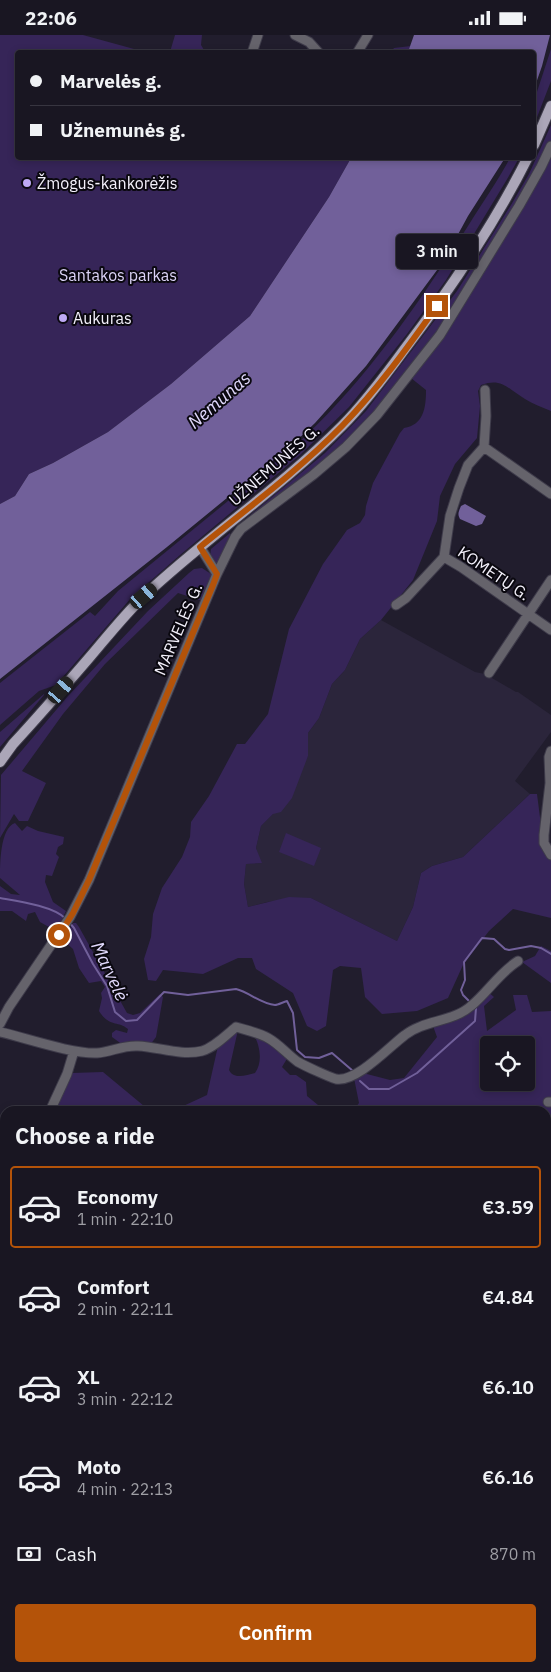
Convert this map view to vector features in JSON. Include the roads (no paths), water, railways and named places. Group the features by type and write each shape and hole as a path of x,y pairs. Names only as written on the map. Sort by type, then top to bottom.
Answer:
{"main road":[{"path":"536,140 551,106"},
{"name":"UŽNEMUNĖS G.","path":"0,762 13,744 134,607 200,547 303,462 342,426 374,389 428,319 494,218 526,160"}],"street":[{"path":"253,50 258,35"},
{"path":"295,35 309,42 316,50"},
{"path":"360,50 368,35"},
{"name":"MARVELĖS G.","path":"0,1024 9,1007 65,926 89,880 217,574 235,537 241,529 313,475 346,447 377,415 440,335 520,206 551,146"},
{"path":"396,605 406,598 444,557 450,516 459,488 468,465 484,447 485,390"},
{"path":"484,447 551,494"},
{"path":"200,547 217,574"},
{"name":"KOMETŲ G.","path":"444,557 551,631"},
{"path":"489,673 551,580"},
{"path":"551,751 550,783 544,835 544,843 551,855"},
{"path":"0,1032 74,1051 97,1053 124,1046 138,1046 173,1052 202,1051 212,1046 236,1027 268,1037 299,1063 336,1079 345,1079 352,1077 407,1033 456,1014 473,1005 494,981 518,961"},
{"path":"52,1106 67,1074 74,1051"}],"water":[{"path":"414,35 550,35 536,83 536,50 409,50"},
{"name":"Nemunas","path":"350,160 504,160 468,216 443,262 366,366 315,423 293,444 167,547 0,679 0,504 15,496 29,474 53,463 108,432 171,384 250,316 329,197"},
{"path":"465,504 486,516 482,524 476,526 460,519 459,511 461,506"}],"waterway":[{"name":"Marvelė","path":"0,898 44,907 60,914 66,919"},
{"name":"Marvelė","path":"69,922 107,986 115,1012 126,1021 137,1020 164,992 188,995 236,989 270,1004 276,1005 287,1001 293,1013 297,1050 305,1057 319,1058 332,1053 353,1071"},
{"name":"Marvelė","path":"471,1003 461,990 465,980 464,962 482,938 494,939 505,949 509,950 531,946 541,948 551,954"},
{"name":"Marvelė","path":"360,1081 369,1089 389,1089 417,1073 475,1021 476,1008 474,1006"}],"place":[{"name":"Žmogus-kankorėžis","path":"27,183"},
{"name":"Aukuras","path":"63,318"}],"park label":[{"name":"Santakos parkas","path":"118,275"}]}
